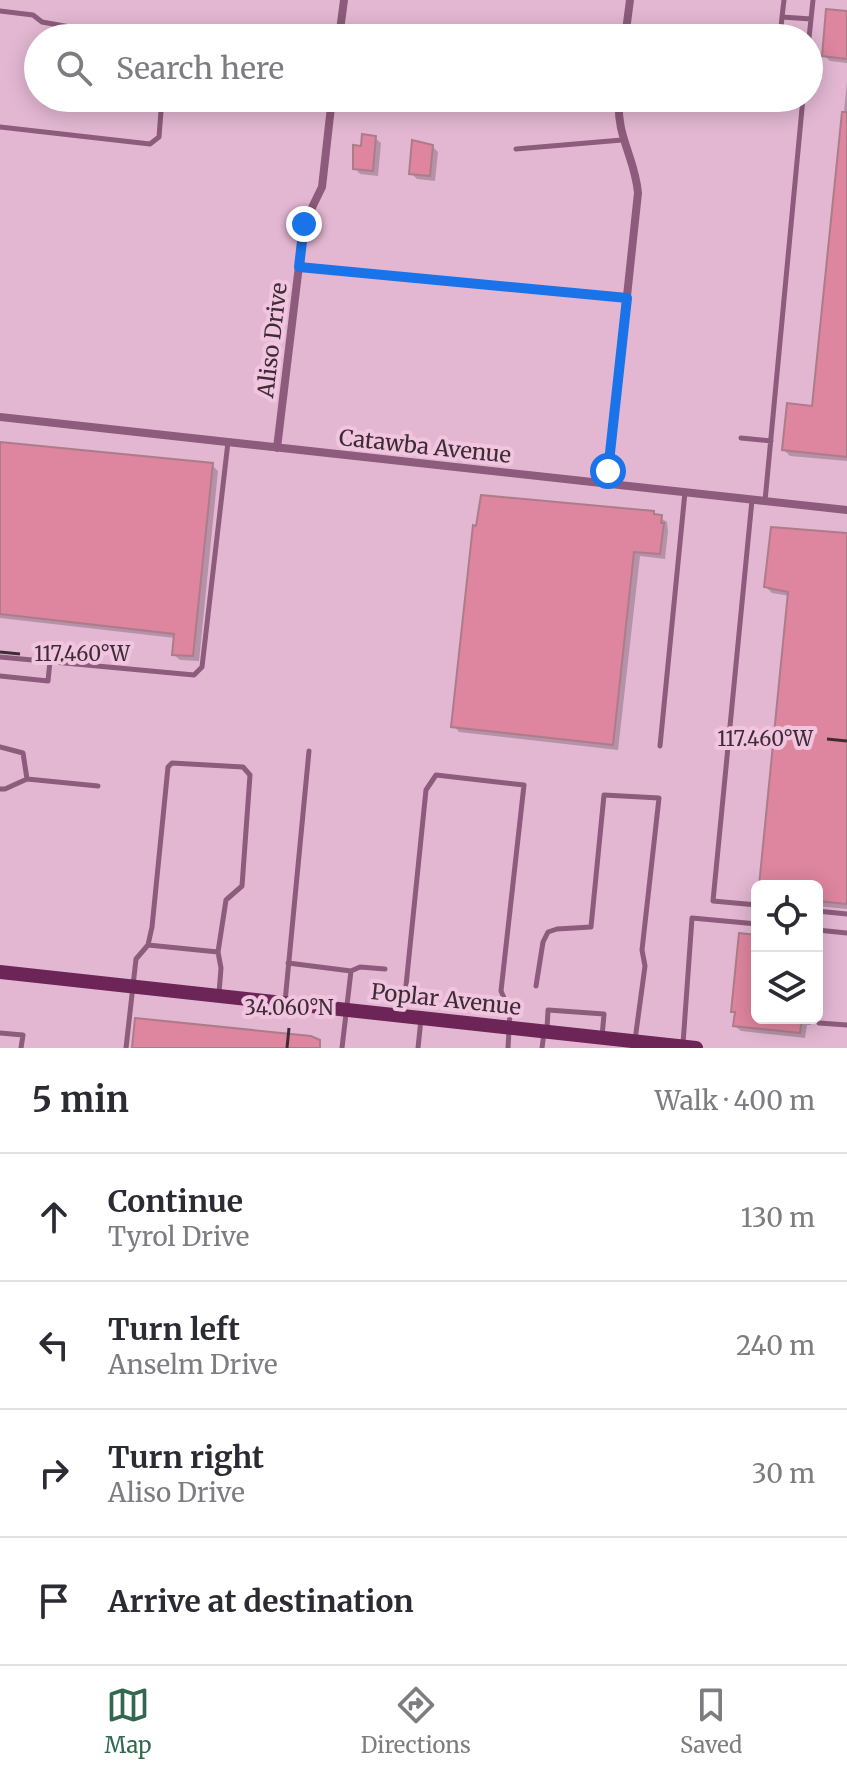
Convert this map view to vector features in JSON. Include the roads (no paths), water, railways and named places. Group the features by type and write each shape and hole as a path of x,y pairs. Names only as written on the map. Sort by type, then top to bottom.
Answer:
{"street":[{"path":"341,24 344,0"},
{"path":"627,24 630,0"},
{"name":"Aliso Drive","path":"277,448 304,224 322,187 330,112"},
{"path":"607,483 638,193 637,177 622,140 618,112"},
{"path":"299,267 627,298"},
{"name":"Catawba Avenue","path":"0,417 847,510"},
{"name":"Poplar Avenue","path":"0,972 689,1047"}],"lane":[{"path":"781,24 784,0"},
{"path":"810,24 813,0"},
{"path":"0,11 33,15 42,22 53,24"},
{"path":"782,17 811,19"},
{"path":"0,127 150,144 159,137 161,112"},
{"path":"765,501 802,112"},
{"path":"516,149 622,140"},
{"path":"741,438 771,441"},
{"path":"0,657 194,675 202,667 228,442"},
{"path":"660,746 685,492"},
{"path":"751,904 713,901 752,499"},
{"path":"0,676 48,681 50,661"},
{"path":"0,747 23,753 27,779"},
{"path":"285,1003 309,751"},
{"path":"126,1048 136,959 148,945 152,927 168,767 172,763 243,767 250,775 242,886 226,900 218,952 221,968 218,996"},
{"path":"403,1016 426,790 436,775 524,785 501,991 510,1012 508,1048"},
{"path":"0,789 27,779 98,786"},
{"path":"536,986 543,942 548,932 591,927 604,795 659,798 642,950 645,966 640,1044"},
{"path":"823,912 847,914"},
{"path":"689,1047 692,918 751,923"},
{"path":"823,931 847,933"},
{"path":"148,945 218,952"},
{"path":"288,963 351,971 360,967 385,969"},
{"path":"342,1048 351,971"},
{"path":"542,1048 548,1010 604,1014 602,1038"},
{"path":"418,1048 422,1018"},
{"path":"823,1023 847,1025"},
{"path":"0,1033 23,1035 21,1048"}]}
